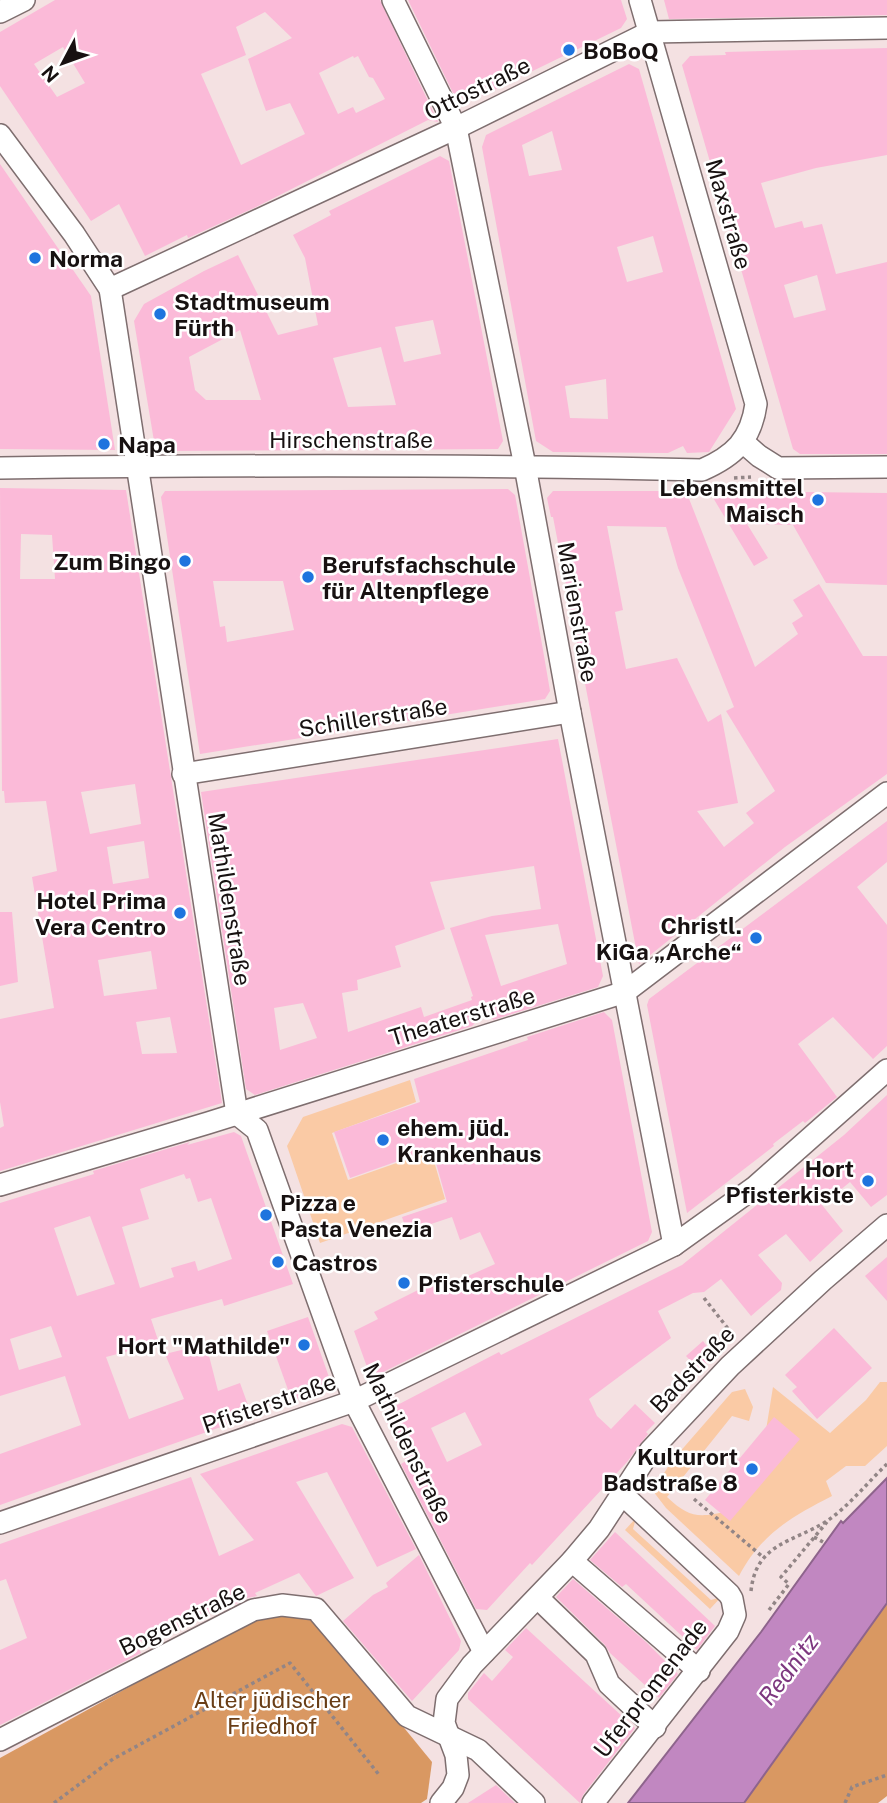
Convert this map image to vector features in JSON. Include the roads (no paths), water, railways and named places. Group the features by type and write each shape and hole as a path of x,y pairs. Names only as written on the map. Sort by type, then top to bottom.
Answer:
{"street":[{"path":"0,12 24,0"},
{"name":"Marienstraße","path":"393,0 456,128 525,466 674,1245"},
{"name":"Maxstraße","path":"640,0 756,404 753,423 743,442"},
{"name":"Ottostraße","path":"110,289 456,128 650,32 887,28"},
{"name":"Mathildenstraße","path":"0,135 74,234 110,289 237,1114 257,1130 354,1401 484,1652"},
{"path":"743,442 778,468 887,467"},
{"name":"Hirschenstraße","path":"0,468 525,466 702,470 721,461 743,442"},
{"name":"Schillerstraße","path":"183,775 570,712"},
{"name":"Theaterstraße","path":"0,1185 625,992 887,793"},
{"name":"Pfisterstraße","path":"0,1523 354,1401 674,1245 755,1186 887,1070"},
{"name":"Badstraße","path":"441,1803 453,1788 458,1775 456,1755 444,1723 447,1699 484,1652 572,1562 600,1529 650,1451 745,1351 887,1225"},
{"name":"Uferpromenade","path":"593,1803 699,1671 734,1621 735,1608 732,1599 622,1494"},
{"path":"572,1562 699,1671"},
{"path":"538,1598 596,1654 609,1684 654,1727"},
{"name":"Bogenstraße","path":"0,1740 253,1610 282,1605 316,1609 407,1716 478,1751 534,1803"}],"water":[{"name":"Rednitz","path":"887,1478 887,1603 744,1803 628,1803 761,1632 841,1521 843,1523"}],"place":[{"name":"BoBoQ","path":"569,50"},
{"name":"Norma","path":"35,258"},
{"name":"Stadtmuseum Fürth","path":"160,314"},
{"name":"Napa","path":"104,444"},
{"name":"Lebensmittel Maisch","path":"818,500"},
{"name":"Zum Bingo","path":"185,561"},
{"name":"Berufsfachschule für Altenpflege","path":"308,577"},
{"name":"Hotel Prima Vera Centro","path":"180,913"},
{"name":"Christl. KiGa „Arche“","path":"756,938"},
{"name":"ehem. jüd. Krankenhaus","path":"383,1140"},
{"name":"Hort Pfisterkiste","path":"868,1181"},
{"name":"Pizza e Pasta Venezia","path":"266,1215"},
{"name":"Castros","path":"278,1262"},
{"name":"Pfisterschule","path":"404,1283"},
{"name":"Hort \"Mathilde\"","path":"304,1345"},
{"name":"Kulturort Badstraße 8","path":"752,1469"}],"park label":[{"name":"Alter jüdischer Friedhof","path":"272,1712"}]}
